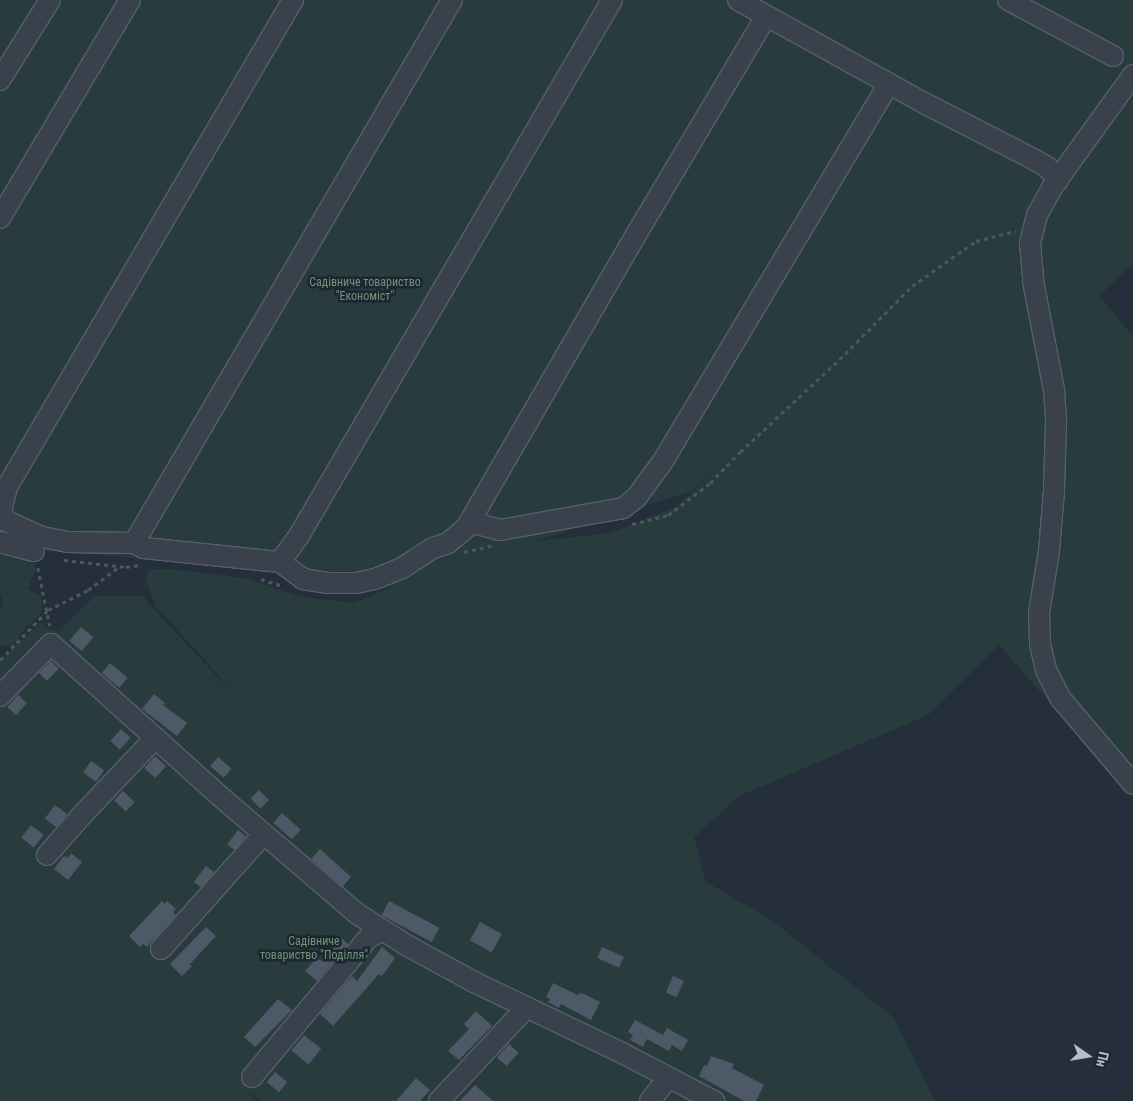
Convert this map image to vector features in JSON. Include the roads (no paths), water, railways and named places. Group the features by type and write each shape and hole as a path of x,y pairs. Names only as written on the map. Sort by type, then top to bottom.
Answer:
{"street":[{"path":"0,80 50,0"},
{"path":"0,218 130,0"},
{"path":"293,0 43,422 3,498 1,511 6,521 42,537 67,542 134,543 144,548 280,562 302,579 327,583 356,583 402,568 433,548 448,543 466,528 470,522 637,233 766,17"},
{"path":"134,543 452,0"},
{"path":"280,562 286,557 329,485 612,0"},
{"path":"738,0 888,83 1035,160 1047,168 1058,180"},
{"path":"1008,0 1113,56"},
{"path":"1133,75 1058,180 1037,215 1030,243 1033,281 1054,390 1056,422 1054,491 1049,551 1039,613 1040,644 1046,670 1061,699 1133,784"},
{"path":"470,522 500,530 623,508 636,498 663,461 888,83"},
{"path":"0,542 34,551"},
{"path":"0,696 51,644 264,834 356,913 382,931 474,982 624,1054 714,1101"},
{"path":"47,855 82,814 155,738"},
{"path":"161,949 264,834"},
{"path":"252,1077 369,937 382,931"},
{"path":"439,1101 526,1008"},
{"path":"650,1101 668,1078"}],"park label":[{"name":"Садівниче товариство \"Економіст\"","path":"365,290"},
{"name":"Садівниче товариство \"Поділля\"","path":"314,949"}]}
